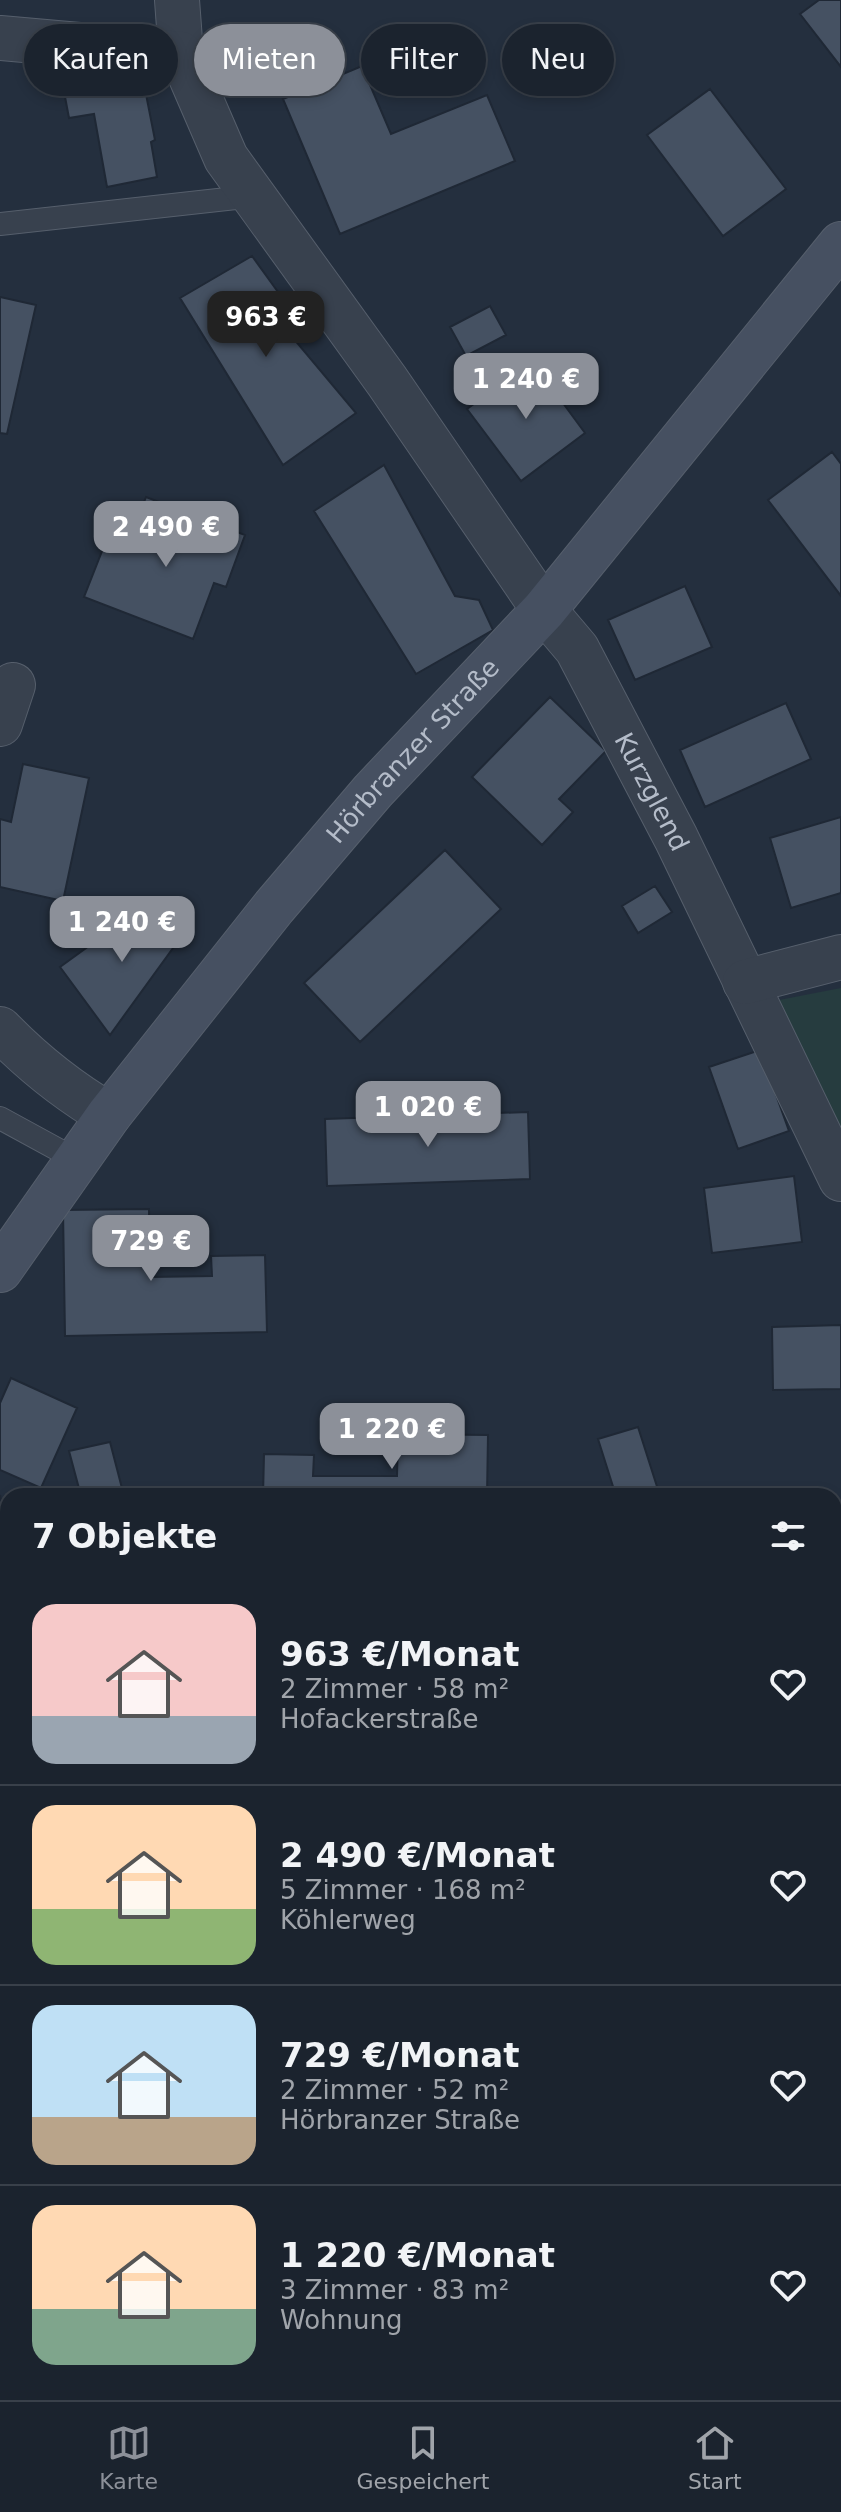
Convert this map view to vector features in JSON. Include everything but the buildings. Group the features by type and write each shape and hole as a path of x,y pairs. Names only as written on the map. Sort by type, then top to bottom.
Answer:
{"street":[{"name":"Kurzglend","path":"177,0 181,54 226,158 387,381 544,610 577,649 841,1179"},
{"path":"0,38 181,54"},
{"name":"Hörbranzer Straße","path":"0,1270 109,1115 274,907 363,803 544,610 841,244"},
{"path":"745,982 841,957"},
{"path":"0,1029 25,1054 77,1096 109,1115"}],"lane":[{"path":"0,224 254,196"},
{"path":"0,1118 77,1160"}],"green space":[{"path":"841,988 841,1136 774,1001"}]}
